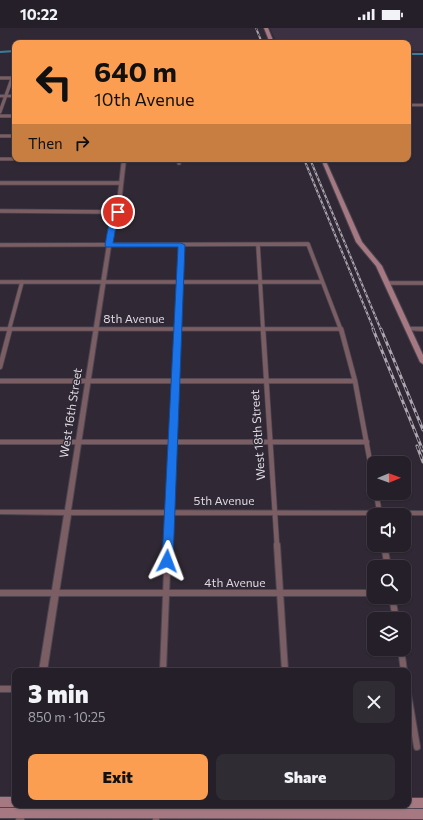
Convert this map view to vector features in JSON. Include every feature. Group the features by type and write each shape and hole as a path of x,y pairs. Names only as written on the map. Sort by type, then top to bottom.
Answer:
{"main road":[{"path":"266,28 271,40"},
{"path":"325,162 359,242 380,266 423,362"},
{"path":"0,802 12,802"},
{"path":"411,803 423,803"},
{"path":"0,813 156,813 294,817 343,814 423,814"}],"street":[{"path":"0,78 12,78"},
{"path":"0,112 12,82"},
{"path":"0,96 12,96"},
{"path":"411,104 423,104"},
{"path":"0,116 12,116"},
{"path":"0,136 12,136"},
{"path":"0,159 12,159"},
{"name":"West 16th Street","path":"43,668 112,226 118,212 124,162"},
{"path":"0,183 121,183"},
{"path":"0,211 118,212"},
{"path":"0,245 308,244 340,329 355,381 370,456"},
{"path":"162,668 181,245"},
{"name":"West 18th Street","path":"258,245 285,668"},
{"path":"0,282 322,282"},
{"path":"0,367 22,282"},
{"path":"387,283 423,283"},
{"name":"8th Avenue","path":"0,329 340,329"},
{"path":"408,329 423,329"},
{"path":"0,381 355,381"},
{"path":"0,442 368,442"},
{"name":"5th Avenue","path":"0,512 274,512 367,514"},
{"name":"5th Avenue","path":"411,513 423,513"},
{"name":"4th Avenue","path":"0,593 367,593"},
{"path":"402,656 404,668"},
{"path":"0,689 12,689"},
{"path":"411,712 417,747"}],"shaded area":[{"path":"270,28 423,28 423,51 411,51 411,40 276,40"}],"waterway":[{"path":"0,52 12,51"},
{"path":"411,54 423,54"}],"railway":[{"path":"256,28 261,40"},
{"path":"305,162 374,330"},
{"path":"311,162 381,330"},
{"path":"373,329 423,451"},
{"path":"381,329 423,430"},
{"path":"417,446 423,462"}],"route":[{"path":"118,212 112,226 109,245 181,245 167,561"}]}
